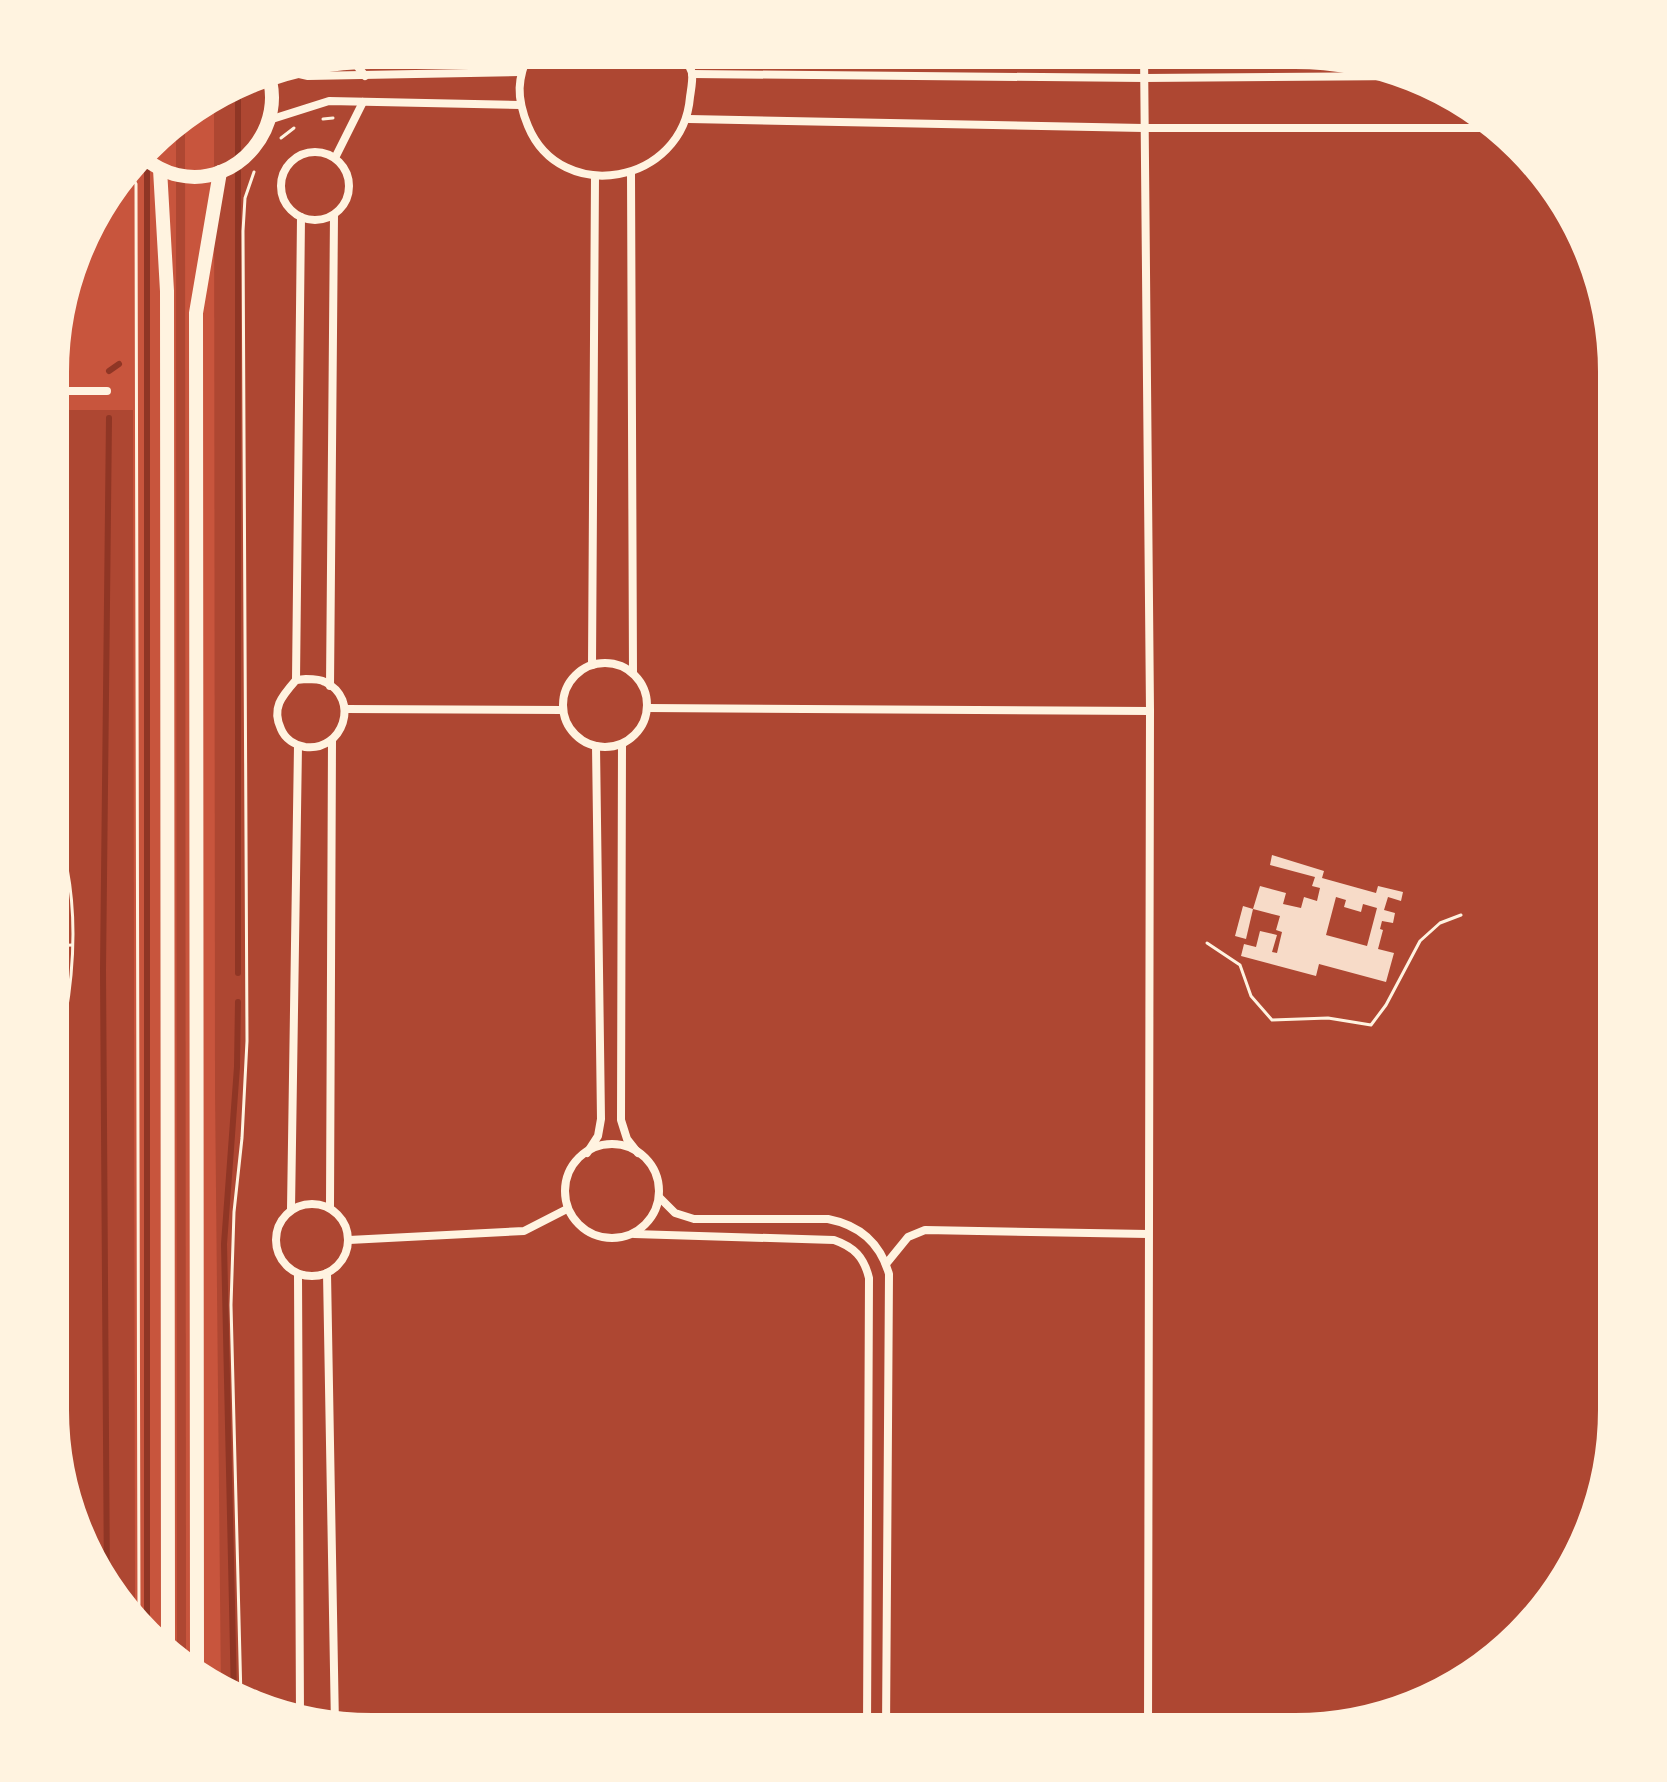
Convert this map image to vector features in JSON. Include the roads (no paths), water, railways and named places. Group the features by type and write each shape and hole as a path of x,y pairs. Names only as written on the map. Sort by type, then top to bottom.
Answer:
{"main road":[{"path":"148,161 179,176 205,177 230,169 251,153 266,132 272,106 271,81"},
{"path":"160,169 167,291 168,1641"},
{"path":"197,1663 196,313 220,172"}],"street":[{"path":"524,64 520,72 520,105 533,139 560,164 595,176 631,173 666,153 689,119 692,74 687,64"},
{"path":"1144,64 1150,711 1148,1718"},
{"path":"356,65 365,76"},
{"path":"295,73 365,76 520,72"},
{"path":"692,74 1144,78 1382,76"},
{"path":"269,120 329,101 520,105"},
{"path":"335,158 363,102"},
{"path":"689,119 1143,128 1483,128"},
{"path":"330,686 334,215 347,198 349,187 348,176 335,158 315,151 293,159 280,179 284,202 301,217 313,220 334,215"},
{"path":"631,173 633,673"},
{"path":"592,665 595,176"},
{"path":"296,680 324,681 339,692 346,709 343,727 332,741 316,748 298,746 283,735 276,718 279,700 296,680 301,217"},
{"path":"64,391 107,391"},
{"path":"601,662 618,664 633,673 644,686 647,708 645,720 636,734 622,744 609,747 596,746 580,739 568,727 563,710 564,693 572,678 585,667 601,662"},
{"path":"647,708 1150,711"},
{"path":"346,709 563,710"},
{"path":"330,1207 332,741"},
{"path":"622,744 621,1120 627,1139 638,1153"},
{"path":"291,1209 298,746"},
{"path":"587,1153 598,1136 601,1119 596,746"},
{"path":"634,1234 651,1219 660,1198 658,1176 645,1156 625,1145 602,1145 582,1155 568,1174 567,1209 590,1233 612,1239 634,1234 834,1240 854,1250 867,1267 867,1718"},
{"path":"660,1198 675,1213 694,1219 828,1219 842,1222 867,1235 886,1264 889,1274 886,1718"},
{"path":"310,1203 330,1207 344,1221 349,1240 343,1260 327,1273 313,1276 298,1274 283,1262 275,1243 278,1224 291,1209 310,1203"},
{"path":"349,1240 524,1231 567,1209"},
{"path":"886,1264 908,1237 925,1230 1148,1234"},
{"path":"327,1273 335,1715"},
{"path":"298,1274 300,1710"}],"waterway":[{"path":"238,95 238,973"},
{"path":"147,162 147,1620"},
{"path":"109,371 119,364"},
{"path":"107,1567 103,970 109,418"},
{"path":"234,1685 224,1244 237,1067 238,1002"}]}
